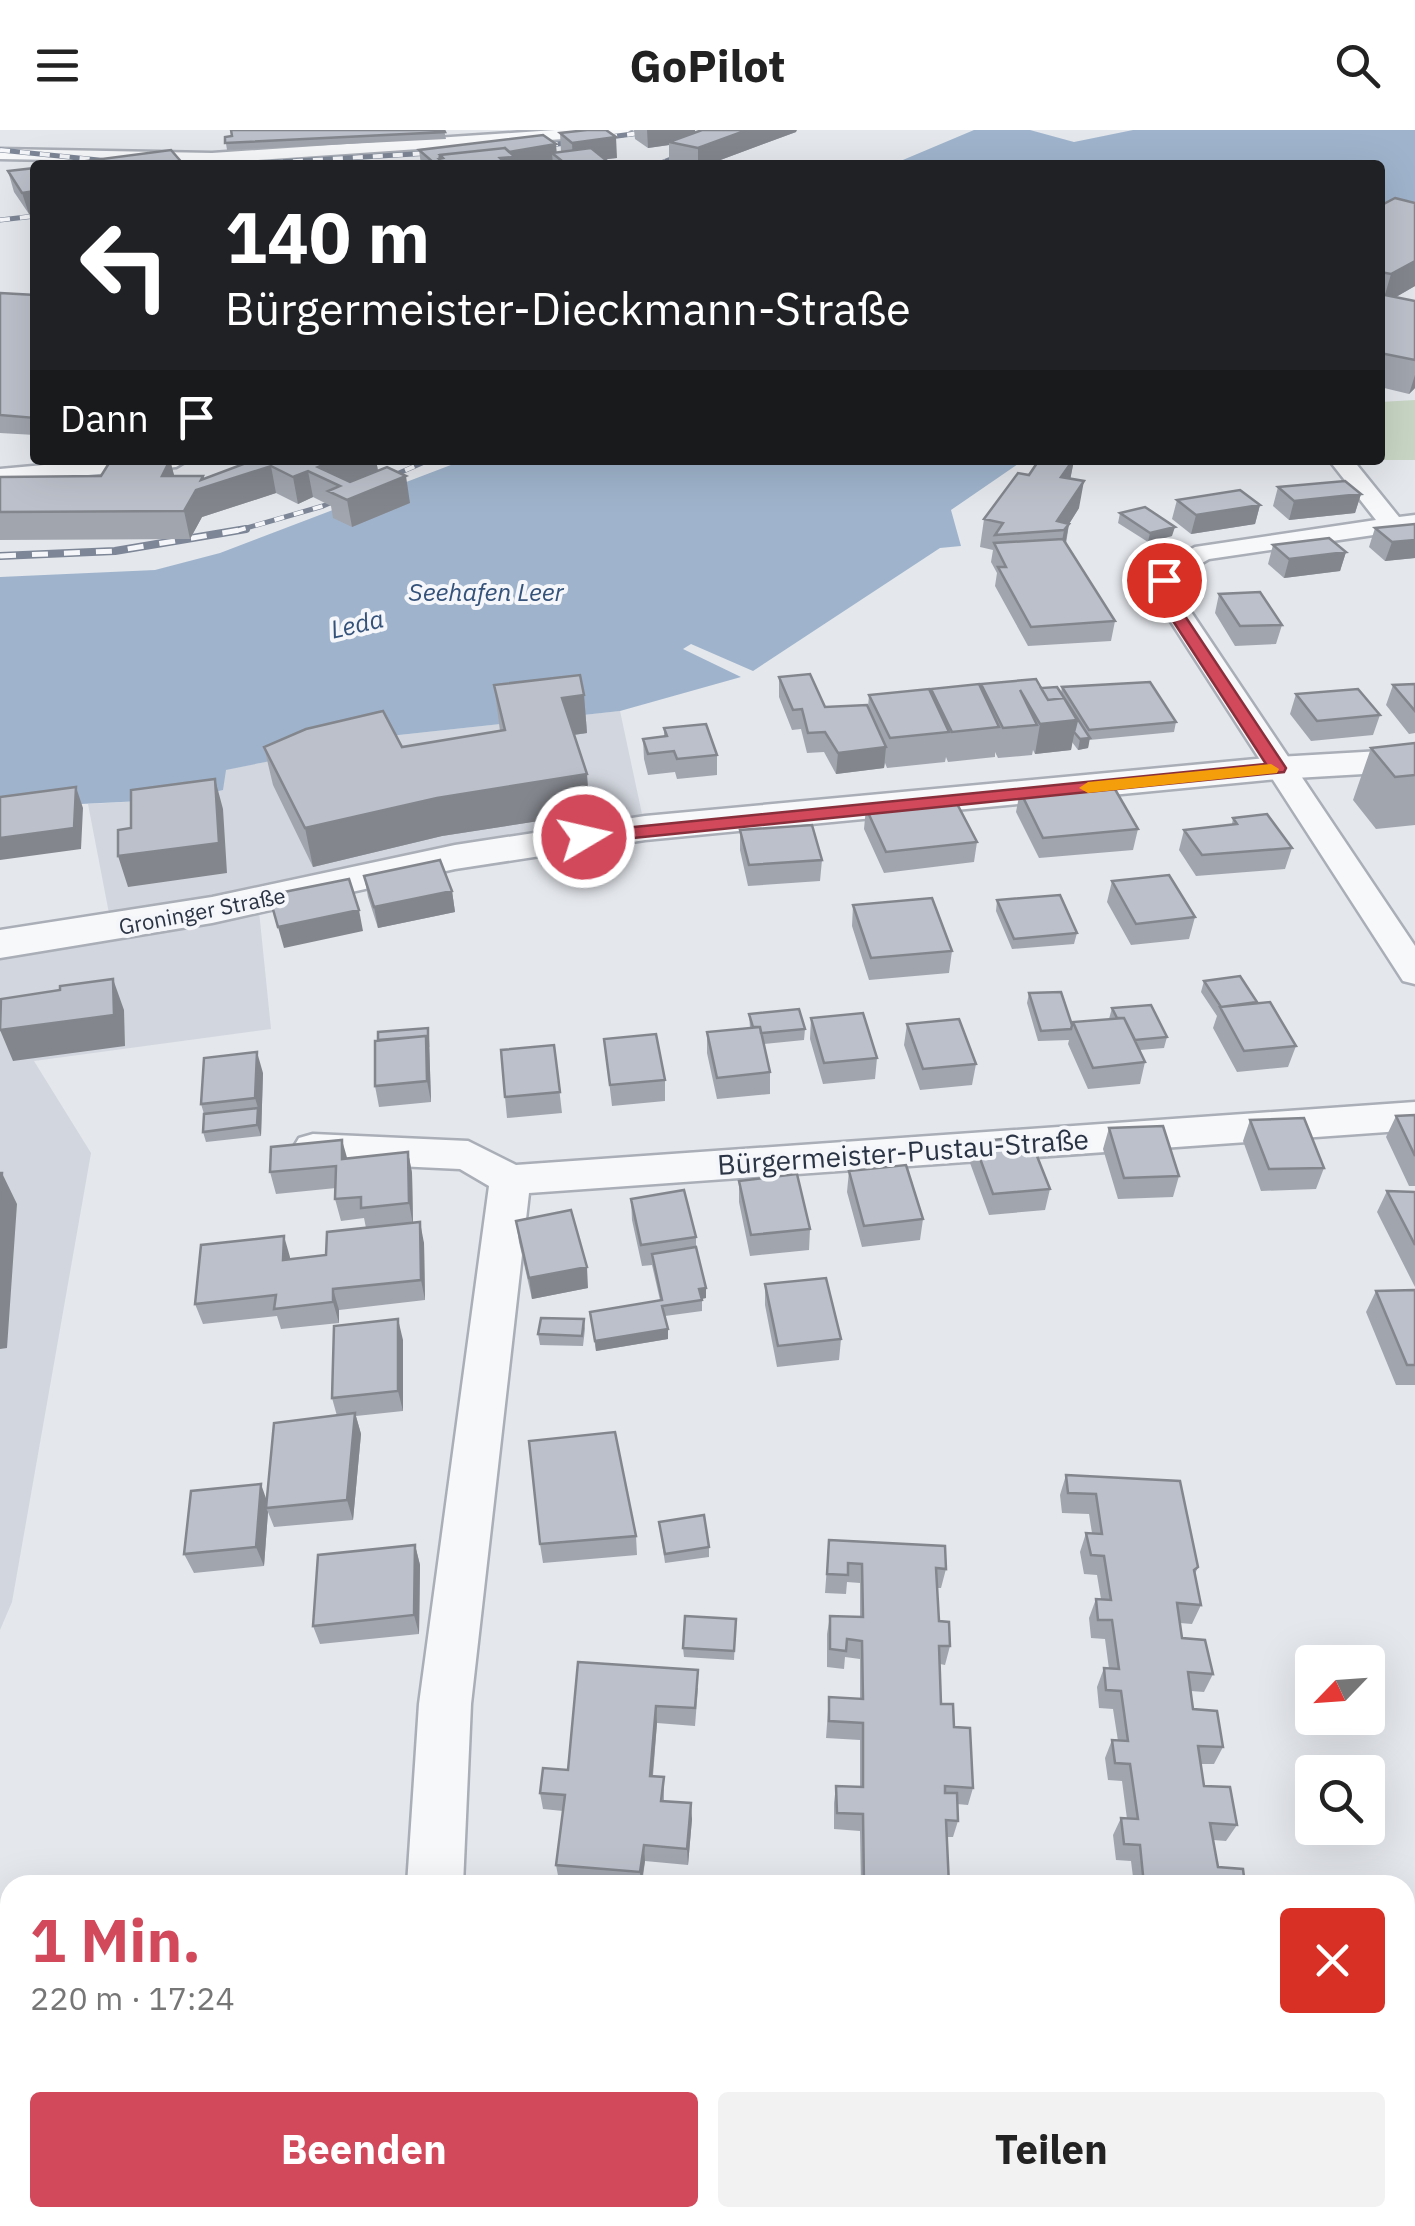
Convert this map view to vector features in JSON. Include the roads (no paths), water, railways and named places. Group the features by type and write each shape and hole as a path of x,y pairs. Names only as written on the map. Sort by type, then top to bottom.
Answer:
{"street":[{"path":"0,154 212,158 623,130"},
{"path":"365,150 375,160"},
{"path":"0,476 121,465"},
{"path":"1347,465 1404,523"},
{"path":"1404,523 1204,552 1184,558 1164,580 1170,604 1415,973"},
{"name":"Groninger Straße","path":"0,944 195,913 456,857 645,828 1278,768 1415,760"},
{"name":"Bürgermeister-Pustau-Straße","path":"510,1180 1415,1116"},
{"path":"313,1148 468,1155 510,1180 445,1704 436,1875"}],"water":[{"path":"974,130 1030,130 1074,142 1133,130 1415,130 1415,212 1385,216 1385,160 903,160"},
{"name":"Seehafen Leer","path":"451,465 1017,465 951,510 961,546 940,548 753,671 691,644 683,649 741,677 620,711 399,735 226,770 223,790 182,799 0,808 0,577 155,570 220,553"}],"railway":[{"path":"528,148 662,130"},
{"path":"668,160 743,130"},
{"path":"0,150 98,160"},
{"path":"313,160 448,152"},
{"path":"0,220 30,217"},
{"path":"239,530 323,506 417,465"},
{"path":"239,530 246,529"},
{"path":"0,556 115,551 239,530"}],"water label":[{"name":"Leda","path":"357,624"}]}
